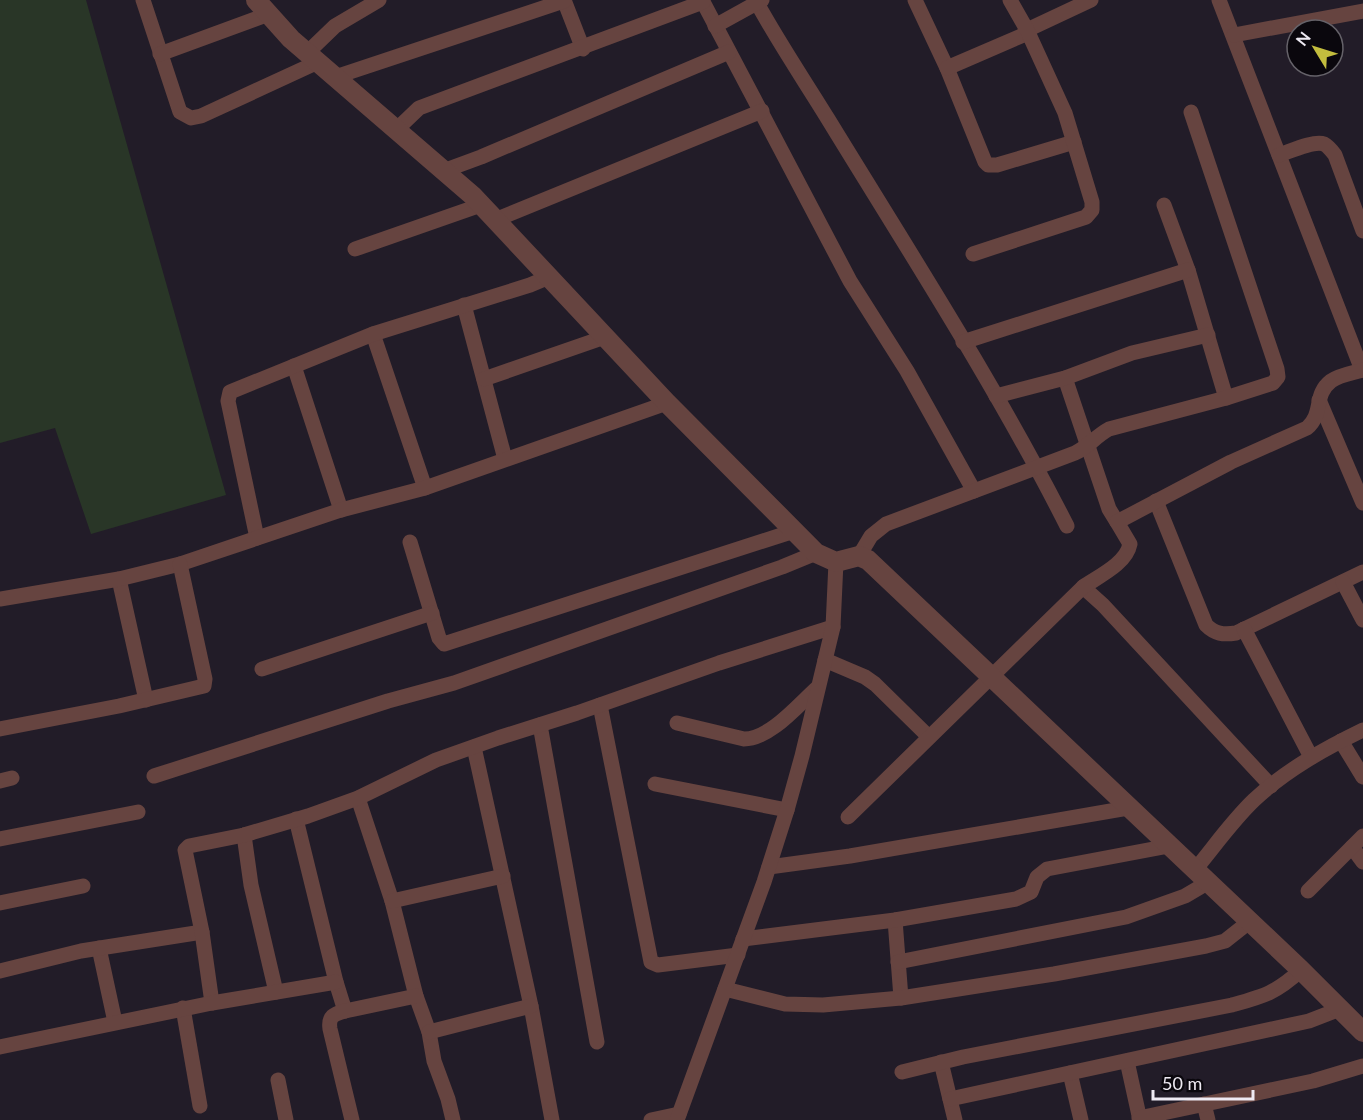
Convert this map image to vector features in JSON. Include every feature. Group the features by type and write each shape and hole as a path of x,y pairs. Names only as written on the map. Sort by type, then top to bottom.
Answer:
{"street":[{"path":"143,0 180,112 191,118 201,116 313,58 335,26 379,0"},
{"path":"915,0 988,165 997,165 1074,142"},
{"path":"973,254 1086,217 1091,213 1092,202 1065,113 1010,0"},
{"path":"947,68 1027,32 1090,0"},
{"path":"1116,522 1231,462 1307,428 1316,421 1323,389 1332,380 1363,370 1219,0"},
{"path":"335,77 564,1 583,49"},
{"path":"396,130 419,108 583,49 703,1 850,281 907,371 974,491"},
{"path":"715,26 759,2 776,39 996,396 1038,469 1067,526"},
{"path":"160,54 262,7 313,58 481,205 668,403 816,553 836,562 859,556 868,560 1301,970 1363,1032"},
{"path":"1234,35 1363,11"},
{"path":"443,171 482,157 729,52"},
{"path":"495,220 762,111"},
{"path":"859,556 871,536 886,524 1038,469 1087,447 1109,429 1226,398 1273,383 1278,377 1191,112"},
{"path":"1279,155 1315,143 1323,143 1329,148 1335,155 1363,231"},
{"path":"355,249 481,205"},
{"path":"1164,205 1188,270 1226,398"},
{"path":"963,342 1188,270"},
{"path":"256,538 228,396 234,390 373,334 549,277"},
{"path":"464,305 505,459"},
{"path":"373,334 425,488"},
{"path":"996,396 1065,378 1132,353 1208,335"},
{"path":"484,380 605,337"},
{"path":"294,366 340,510"},
{"path":"848,817 1083,587 1128,553 1130,544 1109,508 1065,378"},
{"path":"1319,400 1363,503"},
{"path":"0,599 119,579 180,564 340,510 425,488 668,403"},
{"path":"1156,501 1206,624 1211,630 1222,635 1236,633 1363,572"},
{"path":"410,543 439,638 442,643 446,644 794,531"},
{"path":"154,776 377,704 454,683 816,553"},
{"path":"651,1120 678,1117 769,867 802,756 833,627 836,562"},
{"path":"0,729 201,688 206,683 180,564"},
{"path":"119,579 146,700"},
{"path":"1343,582 1363,620"},
{"path":"1083,587 1111,614 1271,786"},
{"path":"262,669 432,613"},
{"path":"212,1003 202,932 184,850 189,846 244,835 358,798 436,760 719,663 833,627"},
{"path":"1244,629 1311,757"},
{"path":"825,660 853,671 875,684 929,737"},
{"path":"677,723 744,739 754,739 769,731 818,688"},
{"path":"600,705 651,962 658,965 738,956"},
{"path":"540,725 597,1042"},
{"path":"898,962 1126,917 1185,896 1201,877 1237,819 1271,786 1311,757 1363,730"},
{"path":"1341,741 1363,777"},
{"path":"474,747 531,1006 552,1120"},
{"path":"655,784 787,810"},
{"path":"358,798 392,901 416,996 429,1032 434,1061 453,1120"},
{"path":"769,867 850,856 1128,808"},
{"path":"0,839 138,812"},
{"path":"296,819 345,1011"},
{"path":"244,835 251,885 276,992"},
{"path":"1358,841 1363,862"},
{"path":"1308,891 1358,841"},
{"path":"743,939 895,920 1016,898 1031,892 1037,877 1047,869 1169,846"},
{"path":"392,901 503,876"},
{"path":"0,903 83,886"},
{"path":"895,920 901,998"},
{"path":"725,989 785,1004 823,1005 901,998 984,986 1206,946 1225,940 1249,922"},
{"path":"0,971 99,948 202,932"},
{"path":"99,948 115,1022"},
{"path":"902,1072 941,1062 1232,1005 1277,990 1301,970"},
{"path":"0,1047 183,1008 336,982"},
{"path":"352,1120 329,1022 333,1014 416,996"},
{"path":"429,1032 531,1006"},
{"path":"183,1008 200,1106"},
{"path":"950,1099 1309,1021 1340,1009"},
{"path":"1127,1061 1140,1119 1313,1082 1363,1066"},
{"path":"941,1062 955,1120"},
{"path":"1070,1073 1081,1120"},
{"path":"278,1080 286,1120"},
{"path":"1204,1104 1208,1120"}],"green space":[{"path":"0,0 86,0 226,495 91,534 55,428 0,443"}]}
